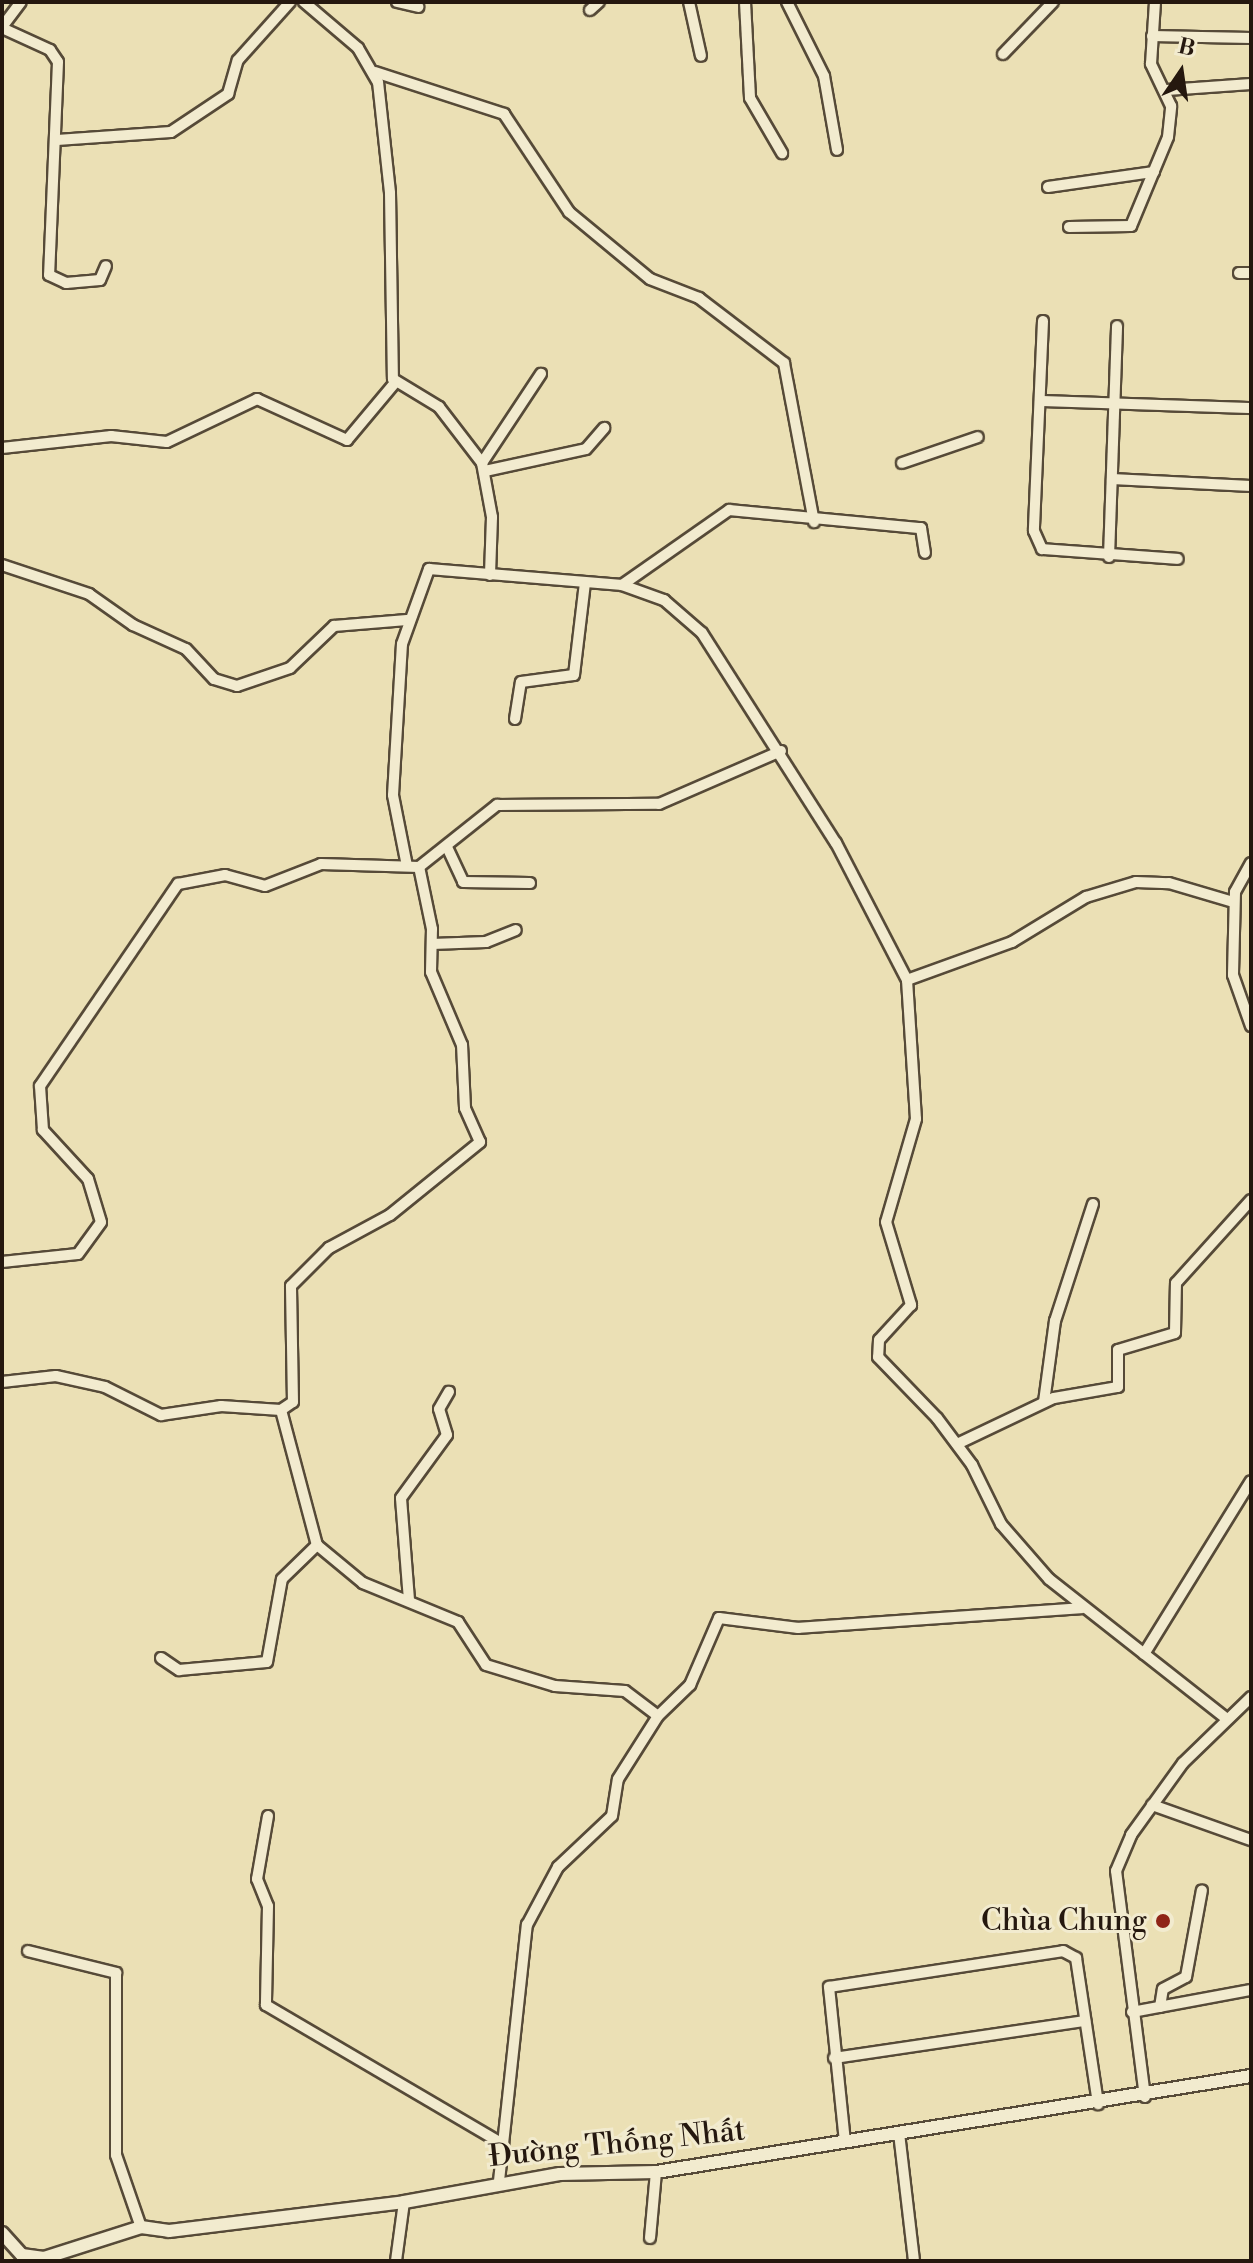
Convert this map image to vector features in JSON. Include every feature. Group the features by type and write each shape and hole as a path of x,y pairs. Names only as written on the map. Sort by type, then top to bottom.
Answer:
{"street":[{"path":"21,2 2,28 55,55 57,140 49,275 66,283 100,280 106,266"},
{"path":"57,140 171,132 228,94 238,60 290,2"},
{"path":"304,2 375,72 504,114 569,212 650,279 699,298 784,363 814,522"},
{"path":"397,2 418,7"},
{"path":"689,2 701,56"},
{"path":"745,2 750,98 782,153"},
{"path":"787,2 824,76 837,150"},
{"path":"1003,54 1053,2"},
{"path":"1069,227 1126,230 1154,172 1171,120 1167,90 1151,64 1155,2"},
{"path":"1152,36 1251,38"},
{"path":"2,448 111,436 167,442 257,399 347,440 394,384 390,193 375,72"},
{"path":"1167,90 1251,84"},
{"path":"1048,187 1154,172"},
{"path":"1239,273 1251,273"},
{"path":"1043,321 1034,531 1042,549 1109,557 1178,559"},
{"path":"1109,557 1117,326"},
{"path":"484,467 541,374"},
{"path":"394,384 439,407 484,467 490,575"},
{"path":"1040,401 1251,408"},
{"path":"484,467 586,449 604,428"},
{"path":"902,463 978,437"},
{"path":"1112,479 1251,486"},
{"path":"622,585 729,510 814,522 921,528 925,553"},
{"path":"2,565 82,590 186,649 214,679 237,686 290,668 334,626 407,620"},
{"path":"2,1382 66,1378 115,1391 161,1415 221,1406 281,1410 295,1397 291,1286 329,1248 390,1215 480,1142 465,1108 462,1045 431,972 432,944 393,786 407,620 429,569 622,585 664,600 702,633 781,751 907,980 916,1033 916,1119 886,1222 911,1305 877,1348 957,1444 1001,1524 1082,1608 1227,1719"},
{"path":"515,719 521,682 574,675 585,583"},
{"path":"2,1262 78,1254 101,1222 88,1179 43,1130 40,1086 178,884 225,875 265,886 321,864 413,867 447,847 497,805 659,804 781,751"},
{"path":"447,847 463,882 530,883"},
{"path":"1251,863 1233,902 1234,984 1251,1026"},
{"path":"907,980 1012,942 1086,897 1136,882 1169,883 1233,902"},
{"path":"432,944 486,942 516,930"},
{"path":"957,1444 1044,1402 1118,1387 1118,1350 1175,1333 1176,1283 1251,1200"},
{"path":"1044,1402 1055,1321 1093,1204"},
{"path":"409,1600 401,1498 447,1435 439,1409 449,1392"},
{"path":"281,1410 317,1545 369,1587 409,1600 458,1622 486,1665 555,1686 625,1691 658,1716"},
{"path":"1144,1654 1251,1481"},
{"path":"161,1658 179,1670 267,1662 282,1579 317,1545"},
{"path":"499,2181 527,1925 558,1867 612,1816 618,1779 658,1716 690,1685 719,1618 798,1628 1082,1608"},
{"path":"1139,2098 1132,2012 1114,1889 1122,1852 1152,1805 1227,1719 1251,1697"},
{"path":"1152,1805 1251,1840"},
{"path":"268,1816 257,1879 268,1906 266,2005 503,2144"},
{"path":"1160,2007 1163,1989 1186,1977 1202,1890"},
{"path":"28,1951 116,1973 116,2155 141,2227"},
{"path":"845,2142 829,1987 1063,1951 1076,1958 1098,2104"},
{"path":"1132,2012 1251,1990"},
{"path":"834,2058 1085,2021"},
{"name":"Đường Thống Nhất","path":"2,2233 22,2255 44,2258 141,2227 169,2231 404,2202 499,2181 656,2172 1139,2098 1251,2076"},
{"path":"899,2133 914,2261"},
{"path":"650,2238 656,2172"},
{"path":"396,2261 404,2202"}],"place":[{"name":"Chùa Chung","path":"1163,1921"}]}
